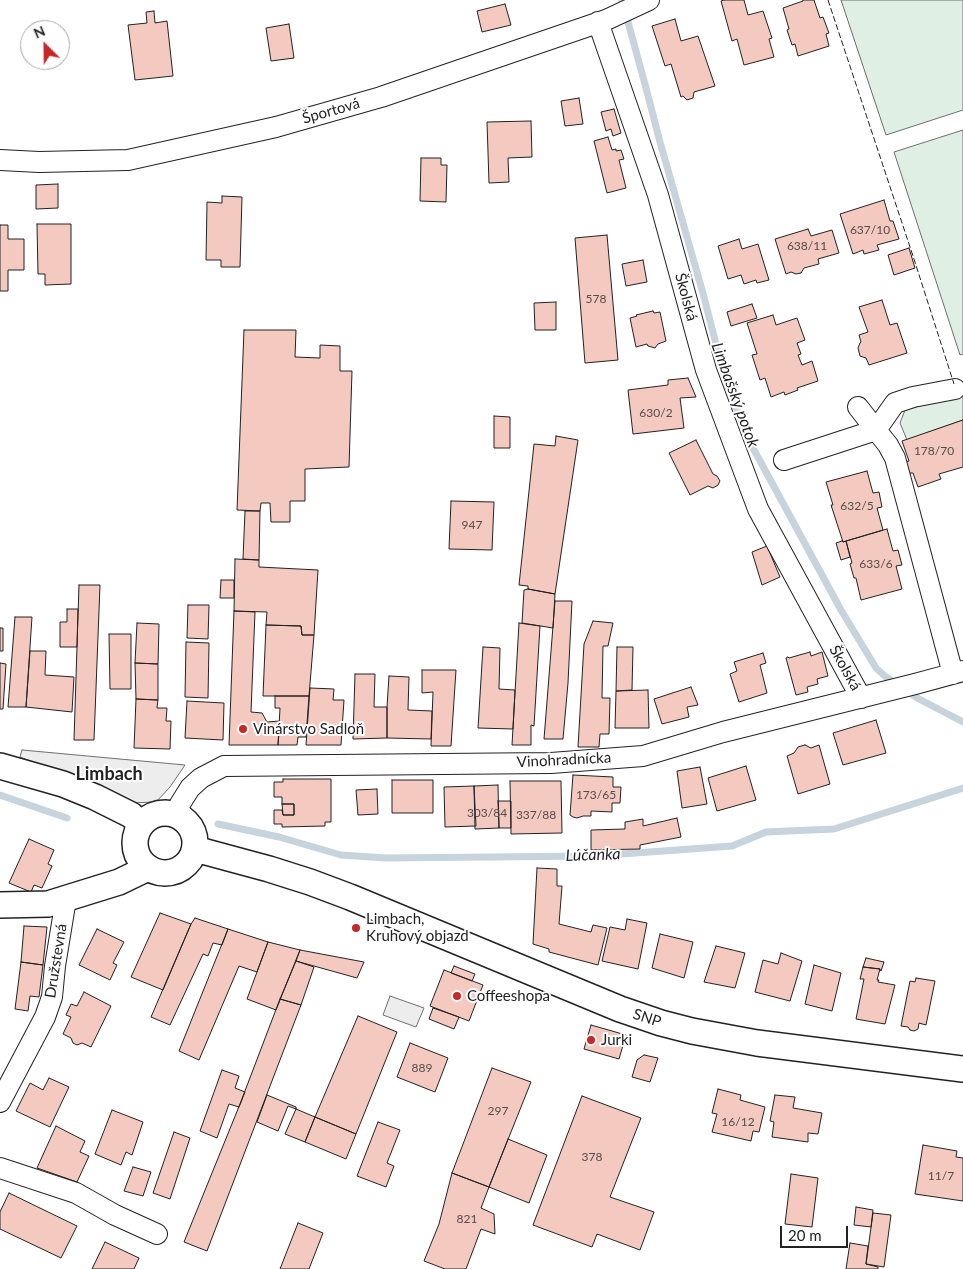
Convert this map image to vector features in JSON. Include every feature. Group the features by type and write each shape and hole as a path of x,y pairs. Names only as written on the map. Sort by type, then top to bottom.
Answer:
{"street":[{"name":"Športová","path":"0,160 39,162 128,160 276,127 381,97 602,21 648,0"},
{"name":"Školská","path":"602,21 658,196 706,370 758,509 861,698"},
{"path":"784,460 876,430 895,403 955,389"},
{"path":"858,407 888,445 895,458 958,673"},
{"name":"Vinohradnícka","path":"178,815 180,804 190,788 201,778 224,766 551,763 643,756 723,732 958,673"},
{"path":"0,766 63,784 95,797 131,815 141,824"},
{"path":"168,812 178,815 186,820 196,839 192,858 185,866 167,874 148,868 140,861 134,843 136,833 141,824 148,817 158,813 168,812"},
{"name":"SNP","path":"195,849 310,882 567,988 620,1009 661,1022 757,1043 963,1069"},
{"path":"0,905 48,904 119,882 148,868"},
{"name":"Družstevná","path":"0,1102 45,1017 52,997 66,899"},
{"path":"0,1168 76,1193 115,1215 157,1234"}],"green space":[{"path":"841,0 963,0 963,110 886,135"},
{"path":"963,130 963,354 960,355 894,152"},
{"path":"963,394 963,420 907,440 900,423 905,410"}],"shaded area":[{"path":"22,750 185,765 170,787 156,802 128,803 20,757"},
{"path":"390,996 424,1008 416,1027 383,1015"}],"building":[{"path":"744,0 748,15 763,11 772,38 769,39 774,57 744,65 737,39 732,41 721,1"},
{"path":"803,0 814,0 820,18 823,17 829,33 826,34 829,46 798,56 795,44 792,45 787,30 789,29 783,8"},
{"path":"505,4 511,25 482,32 477,11"},
{"path":"154,11 155,23 167,21 173,76 135,80 128,25 147,23 146,12"},
{"path":"675,19 681,41 698,36 715,86 694,92 693,98 687,100 683,96 681,97 671,64 665,66 652,26"},
{"path":"289,24 294,58 271,61 266,28"},
{"path":"579,98 583,124 565,126 561,101"},
{"path":"614,109 621,133 613,136 611,129 606,131 601,112"},
{"path":"531,121 532,157 508,158 509,182 489,183 487,122"},
{"path":"608,137 612,150 621,150 624,159 619,160 626,188 607,193 594,141"},
{"path":"421,158 441,158 441,165 447,165 446,202 420,201"},
{"path":"58,184 58,208 36,209 36,185"},
{"path":"222,196 242,197 240,267 221,267 221,260 206,260 207,202 222,203"},
{"path":"884,200 890,221 893,221 899,239 877,245 879,250 864,254 863,250 853,254 840,214"},
{"path":"37,224 71,224 71,284 45,285 45,274 38,274"},
{"path":"0,225 8,225 8,239 24,239 24,270 8,270 8,291 0,291"},
{"path":"808,229 811,236 832,230 839,253 818,259 819,264 804,268 801,273 791,272 786,274 775,239"},
{"path":"607,235 618,360 585,363 575,238"},
{"path":"739,239 742,249 758,244 769,280 757,283 756,280 744,284 741,275 728,279 718,246"},
{"path":"909,248 915,268 894,275 888,255"},
{"path":"643,260 647,282 626,286 622,264"},
{"path":"882,300 890,325 897,323 907,353 869,365 866,358 860,356 858,348 861,342 859,335 868,332 859,307"},
{"path":"556,302 556,330 535,330 534,303"},
{"path":"752,304 757,318 731,326 727,312"},
{"path":"653,311 654,313 660,312 666,341 658,344 655,348 647,344 636,347 630,318"},
{"path":"773,315 776,325 797,318 805,340 797,343 801,354 798,355 802,365 812,361 818,381 797,388 798,390 785,395 784,392 771,397 765,378 760,380 752,355 757,354 747,323"},
{"path":"244,330 296,330 295,357 320,358 320,345 340,346 340,371 352,371 349,467 305,469 305,501 290,501 290,522 271,522 270,503 261,503 260,511 237,510"},
{"path":"688,378 696,397 680,398 684,428 633,434 628,390 668,385 668,380"},
{"path":"494,416 510,417 510,448 494,448"},
{"path":"963,420 963,467 939,474 941,479 918,487 913,473 908,473 904,462 909,461 902,441"},
{"path":"556,436 578,440 555,594 528,589 528,586 519,585 534,444 555,446"},
{"path":"696,440 713,474 720,481 713,488 708,486 690,495 669,453"},
{"path":"867,471 873,493 879,492 882,507 877,508 883,530 843,542 826,482"},
{"path":"451,501 494,502 492,550 449,549"},
{"path":"245,511 260,511 259,560 243,559"},
{"path":"887,529 893,551 898,550 902,565 896,566 902,589 861,600 856,578 854,578 850,564 852,563 846,541"},
{"path":"846,541 850,557 841,560 836,543"},
{"path":"767,546 780,577 762,585 752,552"},
{"path":"235,559 259,560 259,567 318,570 314,635 302,635 301,626 266,625 267,612 234,611"},
{"path":"221,580 234,580 234,598 220,598"},
{"path":"79,585 100,585 94,740 74,740"},
{"path":"528,589 555,594 553,628 522,623 524,590"},
{"path":"555,601 572,601 568,683 563,739 544,739"},
{"path":"188,605 209,605 208,639 187,638"},
{"path":"67,609 78,609 77,647 60,647 60,622 67,622"},
{"path":"234,611 255,612 251,712 262,713 267,722 280,721 278,745 229,745"},
{"path":"15,617 32,617 26,707 8,707"},
{"path":"593,621 613,623 608,646 603,646 602,698 610,698 609,734 600,734 599,747 578,747 584,644"},
{"path":"137,623 159,624 158,664 135,663"},
{"path":"519,623 540,626 534,726 531,725 531,745 512,745"},
{"path":"266,625 301,626 302,635 314,635 309,696 263,696"},
{"path":"0,628 3,628 3,651 0,651"},
{"path":"109,634 131,634 131,689 110,689"},
{"path":"186,642 209,643 208,698 185,697"},
{"path":"483,647 500,648 499,689 515,690 513,729 478,728"},
{"path":"617,647 633,647 632,690 616,691"},
{"path":"30,651 46,651 45,675 74,677 72,712 26,707"},
{"path":"810,652 811,656 822,652 828,676 817,679 818,684 807,687 808,692 796,695 786,658"},
{"path":"763,653 766,663 760,665 767,693 739,702 730,674 737,671 734,662"},
{"path":"0,663 6,664 3,709 0,709"},
{"path":"135,663 158,664 158,700 136,699"},
{"path":"422,670 456,670 451,746 431,746 433,692 422,693"},
{"path":"355,674 375,674 374,707 387,707 387,738 353,739"},
{"path":"389,676 409,677 408,710 432,711 431,739 387,738"},
{"path":"691,687 698,705 687,707 689,717 662,724 654,699"},
{"path":"310,688 334,689 333,700 344,700 341,745 306,745"},
{"path":"648,690 649,728 615,728 616,691"},
{"path":"275,696 309,696 306,737 298,737 297,745 278,745 280,708 275,708"},
{"path":"136,699 158,700 157,708 167,708 166,721 171,721 170,749 134,748"},
{"path":"187,701 224,703 223,740 185,738"},
{"path":"876,720 886,753 843,765 833,733"},
{"path":"805,745 811,748 819,745 830,784 798,794 787,756 794,753 798,747"},
{"path":"746,766 756,800 717,811 708,778"},
{"path":"700,767 707,804 682,808 677,771"},
{"path":"573,775 613,777 613,787 621,787 620,803 612,803 612,812 591,811 591,816 573,817 570,815"},
{"path":"283,779 331,779 331,822 325,822 325,826 282,827 282,824 274,824 274,810 282,810 283,815 294,815 294,804 282,804 282,797 274,797 274,782 283,782"},
{"path":"392,780 433,780 433,813 392,813"},
{"path":"510,781 561,781 562,833 511,834"},
{"path":"498,785 499,828 475,829 474,786"},
{"path":"474,786 476,826 445,827 444,787"},
{"path":"377,789 378,814 358,815 356,790"},
{"path":"498,801 511,801 511,828 499,828"},
{"path":"282,804 294,804 294,815 283,815"},
{"path":"677,818 681,837 640,845 640,849 591,850 591,830 625,829 625,822 643,819 643,826"},
{"path":"29,839 54,850 48,864 52,866 42,888 34,885 31,892 9,883"},
{"path":"537,868 557,869 557,886 562,886 559,924 591,932 593,925 607,928 598,965 549,952 549,949 533,944"},
{"path":"160,913 191,924 163,990 131,977"},
{"path":"195,918 228,929 222,945 213,943 208,956 203,954 170,1025 151,1017"},
{"path":"627,919 647,923 638,969 602,961 610,927 625,930"},
{"path":"24,926 47,927 43,965 21,962"},
{"path":"97,929 124,942 113,963 117,965 110,980 79,965"},
{"path":"228,929 268,942 257,972 239,966 199,1060 179,1051"},
{"path":"660,934 693,942 684,978 652,968"},
{"path":"268,942 300,950 276,1010 247,999"},
{"path":"716,946 745,953 735,988 704,982"},
{"path":"300,950 364,962 357,978 296,961"},
{"path":"781,953 802,961 790,1001 755,992 763,960 778,964"},
{"path":"866,958 884,962 881,971 880,969 863,967"},
{"path":"296,961 314,967 301,1005 280,999"},
{"path":"21,962 43,965 39,997 30,996 28,1011 15,1009"},
{"path":"814,965 841,973 832,1011 805,1004"},
{"path":"454,966 475,974 472,981 451,973"},
{"path":"863,967 880,969 878,982 895,985 885,1024 856,1019 864,979 860,979"},
{"name":"Coffeeshopa","path":"444,970 483,985 469,1021 430,1006"},
{"path":"916,978 935,981 926,1025 919,1023 918,1029 914,1031 908,1027 901,1026 910,981 915,982"},
{"path":"84,992 111,1006 91,1047 82,1043 77,1045 73,1043 71,1038 63,1034 71,1017 66,1015 71,1004 77,1006"},
{"path":"280,999 301,1005 207,1251 184,1242"},
{"path":"433,1008 459,1017 454,1029 429,1019"},
{"path":"358,1016 397,1032 356,1134 315,1117"},
{"path":"591,1025 626,1035 619,1059 584,1049"},
{"path":"410,1043 448,1058 435,1092 397,1077"},
{"path":"644,1055 658,1058 650,1082 632,1077 637,1060"},
{"path":"492,1068 531,1082 489,1187 452,1173"},
{"path":"222,1070 239,1076 235,1088 245,1092 239,1107 229,1104 217,1138 200,1131"},
{"path":"49,1078 69,1087 50,1127 16,1111 30,1083 43,1090"},
{"path":"718,1089 741,1095 740,1100 765,1107 759,1132 753,1131 751,1141 712,1132 717,1114 712,1113"},
{"path":"267,1095 296,1107 296,1109 288,1106 278,1131 257,1122"},
{"path":"775,1095 795,1097 793,1108 822,1113 818,1134 808,1133 808,1142 772,1137 774,1122 770,1121"},
{"path":"582,1096 641,1118 610,1197 654,1212 640,1250 597,1234 592,1247 533,1225"},
{"path":"296,1109 315,1117 305,1142 285,1134"},
{"path":"112,1110 143,1122 132,1155 126,1152 121,1165 95,1154"},
{"path":"315,1117 356,1134 346,1159 305,1142"},
{"path":"378,1122 400,1130 387,1163 394,1166 386,1187 357,1176"},
{"path":"56,1126 85,1141 80,1152 89,1156 77,1182 37,1168"},
{"path":"174,1132 190,1138 170,1199 153,1193"},
{"path":"508,1139 547,1155 529,1203 489,1187"},
{"path":"923,1145 957,1151 956,1157 963,1158 963,1201 915,1194"},
{"path":"133,1167 151,1172 143,1196 124,1191"},
{"path":"452,1173 489,1187 481,1208 494,1214 495,1234 481,1229 466,1269 445,1269 424,1261 439,1224"},
{"path":"791,1174 818,1178 812,1227 785,1224"},
{"path":"9,1193 77,1226 61,1258 0,1229 0,1212"},
{"path":"856,1207 873,1210 871,1227 854,1225"},
{"path":"873,1213 891,1215 884,1267 866,1264"},
{"path":"298,1223 323,1233 309,1269 280,1269"},
{"path":"105,1242 139,1258 134,1269 92,1269"},
{"path":"850,1243 868,1246 866,1264 878,1267 878,1269 846,1269"}],"waterway":[{"name":"Limbašský potok","path":"622,0 721,364 729,391 753,448 841,610 876,668 919,699 963,722"},
{"name":"Lúčanka","path":"218,824 279,837 341,855 386,858 594,856 732,846 766,832 834,829 963,788"},
{"name":"Lúčanka","path":"0,795 67,818"}],"fence":[{"path":"828,0 954,384"}],"place":[{"name":"Vinárstvo Sadloň","path":"243,729"},
{"name":"Limbach, Kruhový objazd","path":"356,928"},
{"name":"Coffeeshopa","path":"457,996"},
{"name":"Jurki","path":"591,1040"}],"district":[{"name":"Limbach","path":"109,774"}]}
